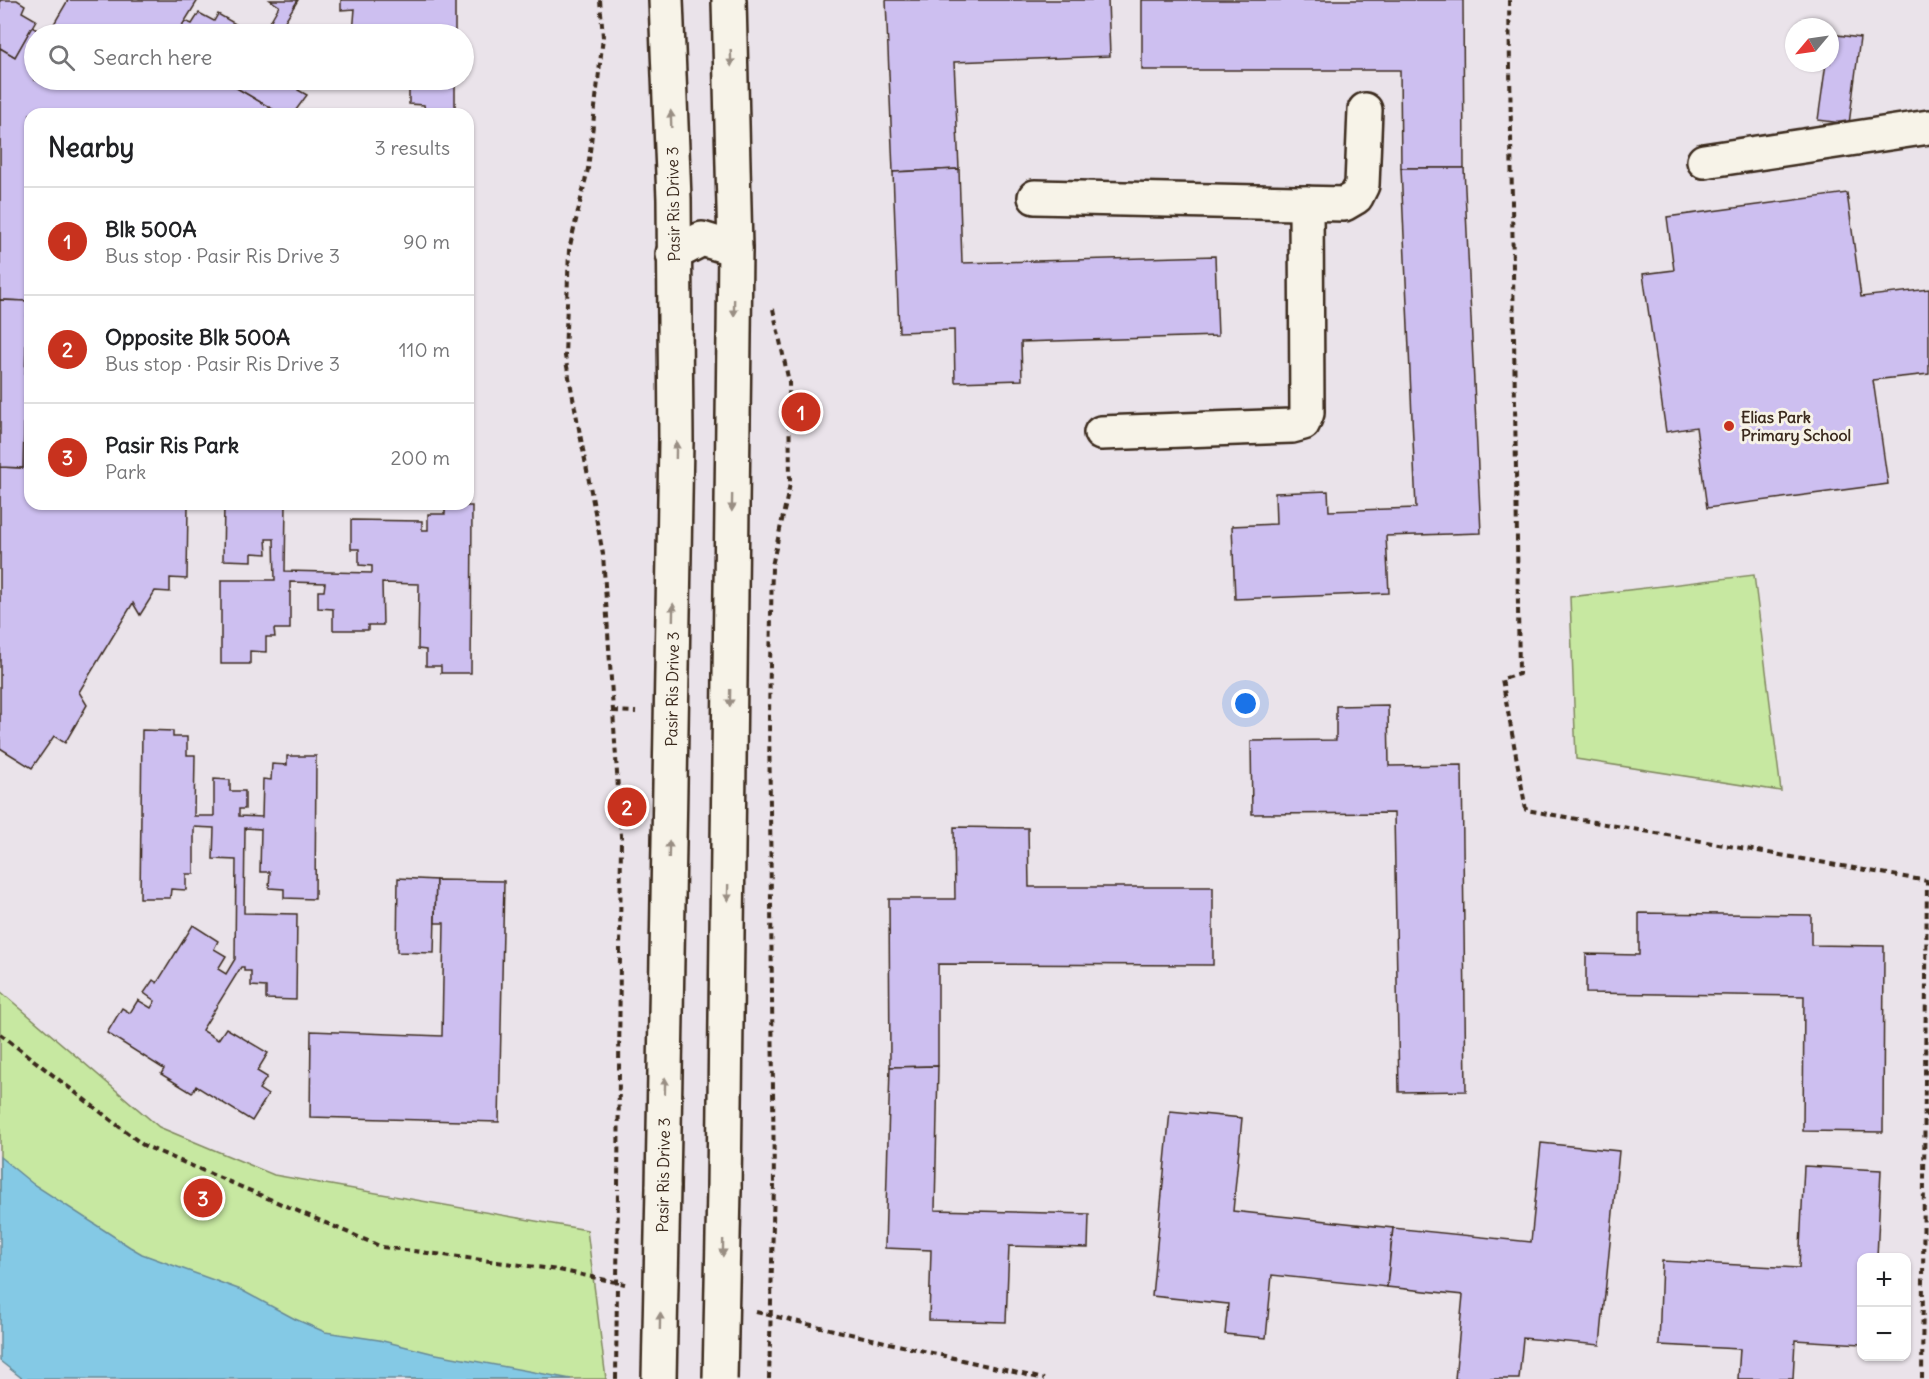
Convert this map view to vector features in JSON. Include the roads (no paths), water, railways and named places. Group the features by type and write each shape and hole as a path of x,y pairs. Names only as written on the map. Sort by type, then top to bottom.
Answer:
{"main road":[{"name":"Pasir Ris Drive 3","path":"659,1379 676,440 674,199 666,0"},
{"path":"720,1379 735,249 730,1"},
{"path":"1035,197 1344,204 1356,198 1362,185 1365,110"},
{"path":"1704,161 1929,127"},
{"path":"1101,433 1292,426 1303,423 1306,413 1306,203"},
{"path":"673,254 702,239 735,249"}],"water":[{"path":"0,1157 33,1184 142,1254 241,1290 325,1332 379,1340 431,1353 571,1379 23,1379 0,1361"}],"place":[{"name":"Blk 500A","path":"801,412"},
{"name":"Elias Park Primary School","path":"1729,426"},
{"name":"Opposite Blk 500A","path":"627,807"},
{"name":"Pasir Ris Park","path":"203,1198"}]}
